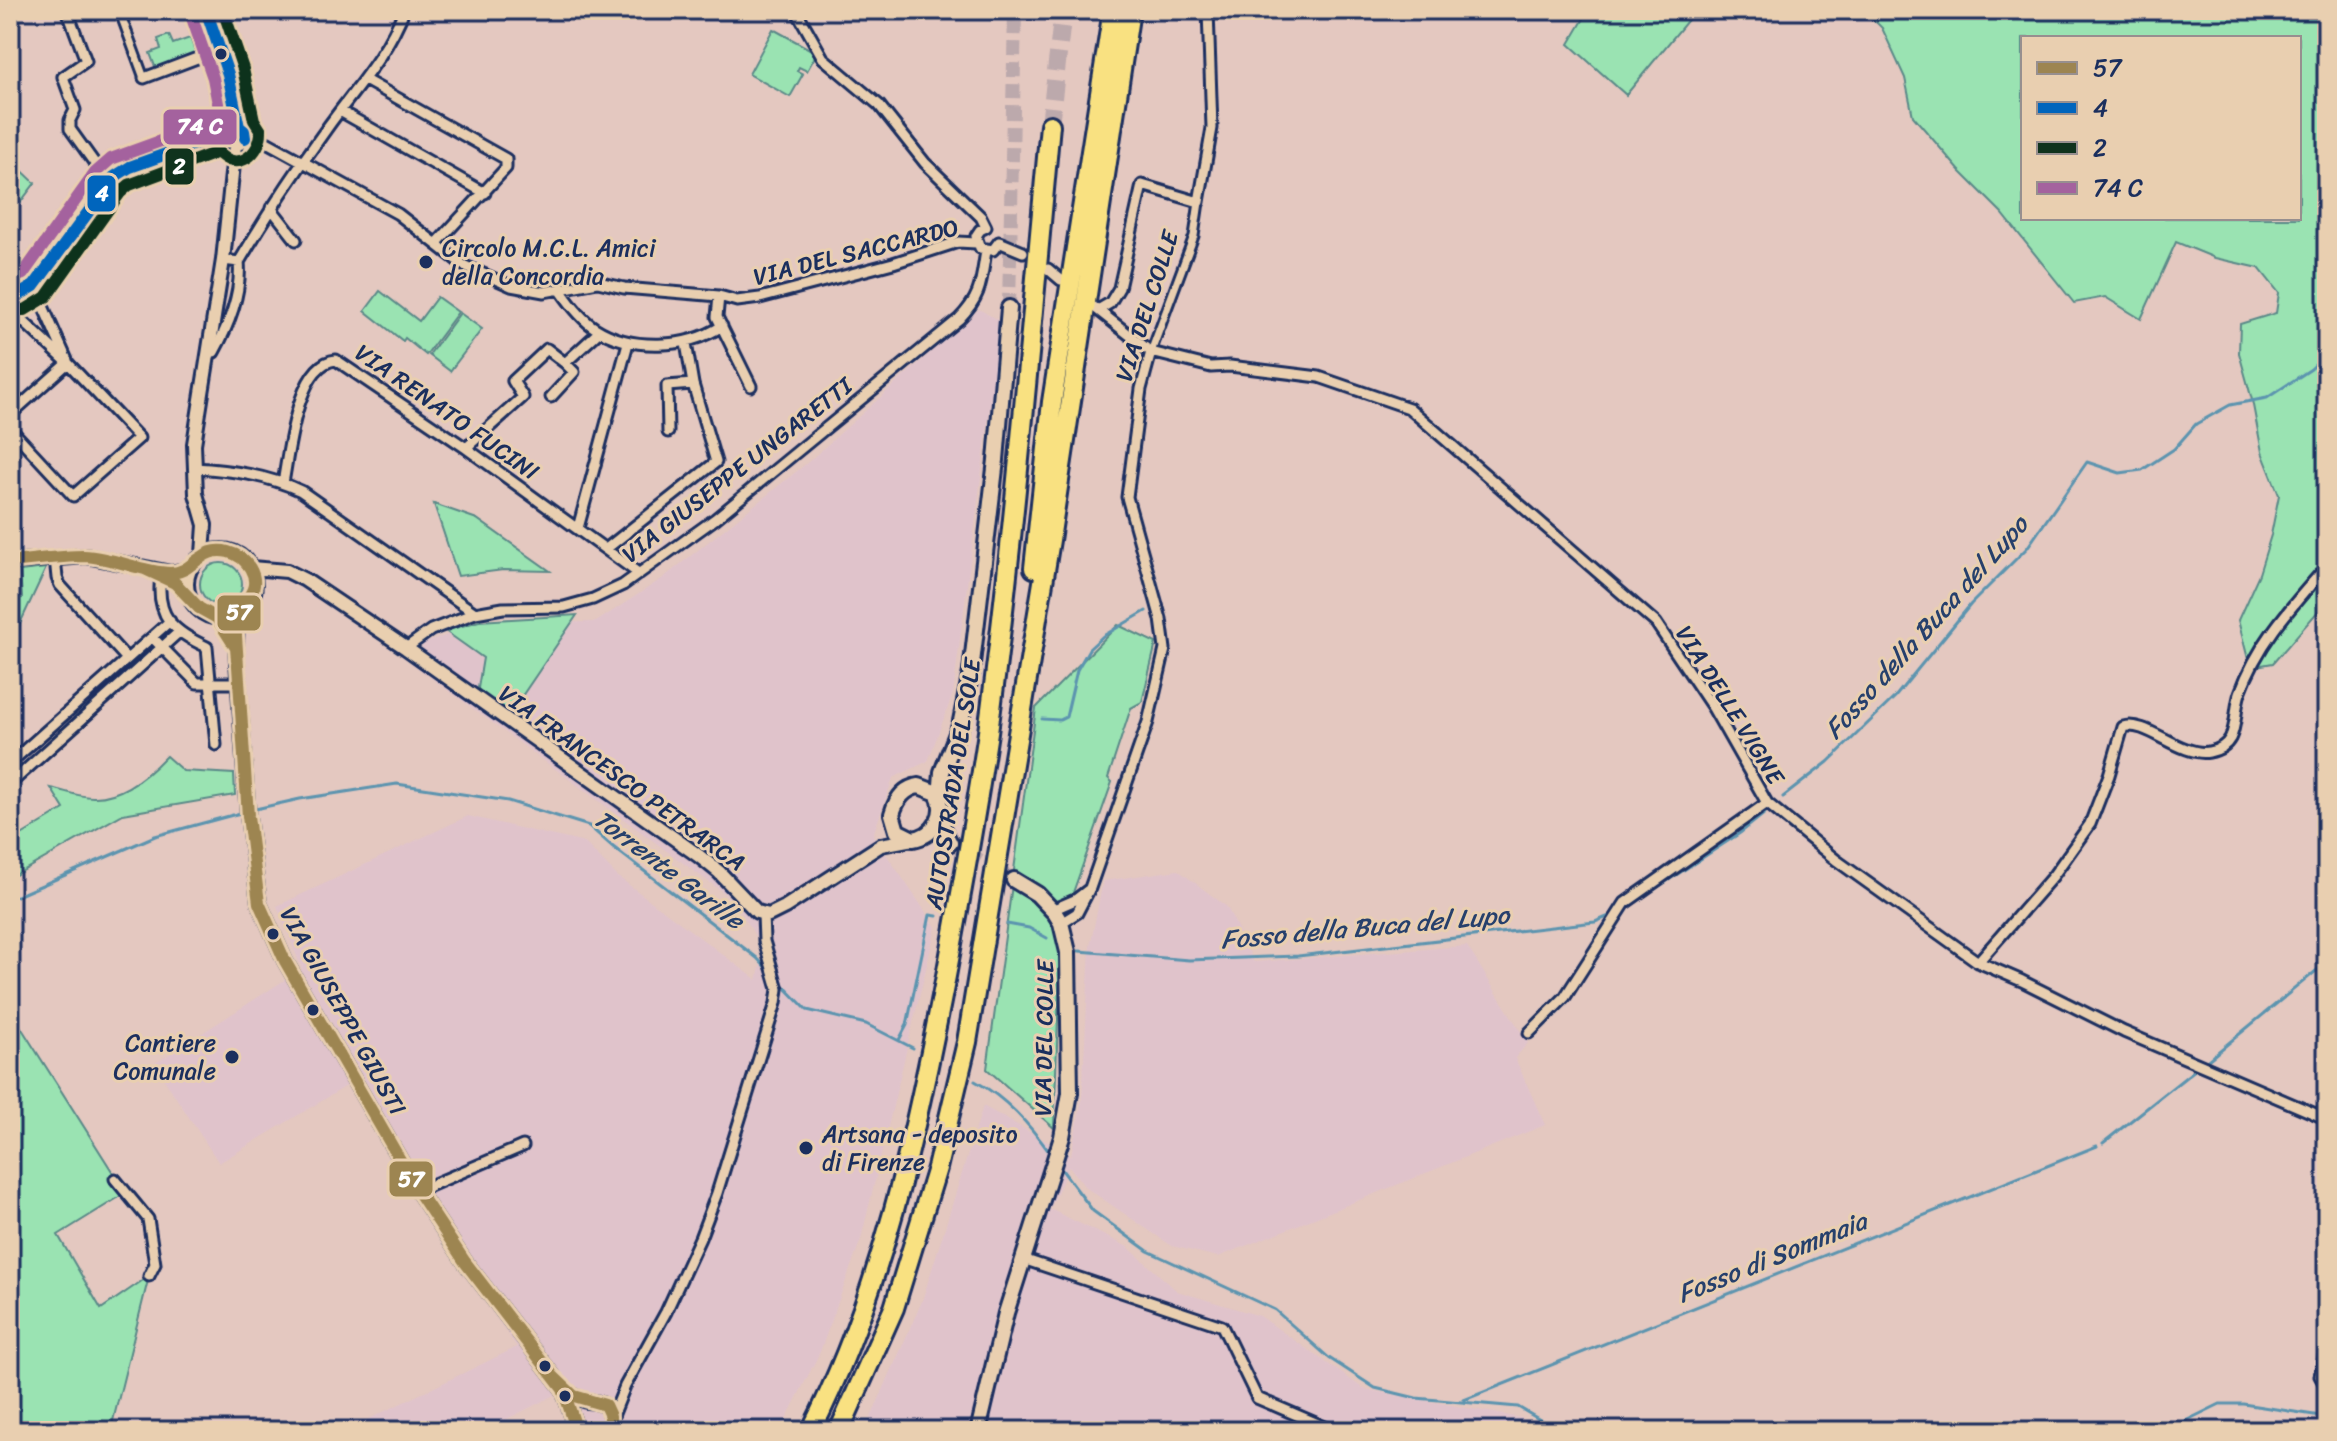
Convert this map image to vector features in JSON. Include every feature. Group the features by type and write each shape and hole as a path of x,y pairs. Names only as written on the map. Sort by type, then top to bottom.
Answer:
{"highway":[{"path":"1012,774 1052,402 1113,10"},
{"path":"839,1431 894,1308 937,1168 967,1042 1050,540 1130,10"},
{"name":"AUTOSTRADA DEL SOLE","path":"811,1431 840,1374 870,1294 893,1213 935,1034 971,845 988,731 1050,125"}],"main road":[{"path":"942,772 902,794 894,807 892,820 897,831 950,843 943,830 942,772 960,726 971,672 996,460 1009,308"},
{"path":"919,786 932,789 941,806"},
{"path":"919,838 941,806"},
{"path":"1014,880 1037,894 1056,917"},
{"name":"VIA DEL COLLE","path":"978,1431 993,1362 1062,1137 1070,1093 1069,964 1056,917"}],"street":[{"path":"67,10 86,61 63,77 75,110 70,129 108,182"},
{"path":"119,10 144,78 215,51"},
{"path":"203,554 205,528 196,494 194,444 211,352 237,135 206,10"},
{"path":"211,352 234,310 239,262 301,163 393,38 404,10"},
{"path":"796,10 823,58 879,105 925,163 981,217 986,227 996,231 999,242"},
{"name":"VIA DEL COLLE","path":"1056,917 1077,913 1090,888 1148,722 1165,649 1161,619 1127,497 1141,389 1151,352 1194,236 1212,128 1208,10"},
{"path":"365,80 506,159 506,168 437,243"},
{"path":"340,111 485,193"},
{"path":"10,294 19,295 34,286 108,182 130,167 219,135 237,135"},
{"name":"VIA DEL SACCARDO","path":"237,135 261,140 398,214 463,265 511,286 544,292 598,282 624,288 719,296 737,301 760,298 893,263 958,242 976,243"},
{"path":"1151,352 1096,309 1110,303 1119,288 1142,185 1199,202"},
{"path":"271,208 296,240"},
{"path":"986,227 978,233 976,243 986,251 993,250 999,242"},
{"path":"999,242 1023,252"},
{"name":"VIA GIUSEPPE UNGARETTI","path":"406,648 431,630 475,613 503,608 576,605 600,597 638,573 715,519 959,319 973,305 980,292 986,251"},
{"path":"223,260 239,262"},
{"path":"1048,269 1061,280"},
{"path":"34,286 68,363"},
{"path":"561,291 573,307 600,331 628,343 686,343 722,326"},
{"path":"719,296 717,317 751,386"},
{"path":"10,309 68,363 139,438 73,496 10,428"},
{"path":"565,363 600,331"},
{"path":"578,528 628,343"},
{"path":"606,549 716,462 693,384 686,343"},
{"path":"466,448 523,397 513,381 547,349 574,372 551,397"},
{"name":"VIA DELLE VIGNE","path":"1151,352 1211,367 1230,366 1319,377 1409,408 1656,623 1713,708 1767,803 1836,860 1978,962 2124,1032 2327,1119"},
{"name":"VIA RENATO FUCINI","path":"283,483 305,386 317,370 331,360 340,362 466,448 638,573"},
{"path":"10,415 68,363"},
{"path":"668,432 667,386 693,384"},
{"path":"194,468 217,469 283,483 320,503 475,613"},
{"path":"205,528 224,550 240,556 251,568 254,592"},
{"path":"188,593 189,569 203,554 224,550"},
{"path":"10,562 100,557 171,573 189,569"},
{"path":"55,558 60,585 127,659"},
{"path":"1978,962 2053,876 2090,824 2123,727 2134,726 2189,751 2207,753 2224,748 2231,742 2239,696 2263,643 2278,621 2327,566"},
{"name":"VIA GIUSEPPE GIUSTI","path":"144,568 176,583 204,614 217,618 236,648"},
{"name":"VIA FRANCESCO PETRARCA","path":"251,568 287,571 305,580 406,648 699,856 763,914"},
{"path":"217,618 237,614 245,608 261,581 278,571"},
{"path":"161,576 159,593 170,621 191,641 207,647 216,745"},
{"name":"VIA GIUSEPPE GIUSTI","path":"237,614 236,648 248,816 259,903 285,961 418,1191 465,1262 563,1389 573,1425"},
{"path":"10,763 170,621"},
{"path":"10,784 179,632"},
{"path":"152,637 197,683 240,683"},
{"path":"104,680 113,691"},
{"path":"1529,1033 1565,997 1625,903 1767,803"},
{"path":"881,845 892,820"},
{"path":"610,1427 625,1386 666,1312 700,1238 776,1003 778,989 764,941 763,914 769,915 785,907 881,845 919,838"},
{"path":"1056,917 1090,888"},
{"path":"418,1191 523,1146"},
{"path":"115,1179 148,1219 155,1264 149,1276"},
{"path":"1023,1259 1222,1326 1257,1398 1334,1431"},
{"path":"2327,1343 2320,1376 2327,1388"},
{"name":"VIA GIUSEPPE GIUSTI","path":"563,1389 585,1401 604,1404 608,1409 610,1427"},
{"name":"VIA GIUSEPPE GIUSTI","path":"573,1425 585,1401"}],"shaded area":[{"path":"979,309 1001,322 953,694 928,761 893,778 873,835 936,927 861,1239 820,1352 780,1431 577,1431 555,1395 483,1431 344,1431 517,1347 411,1195 353,1082 219,1163 154,1064 302,969 277,906 468,816 585,843 617,876 757,980 764,951 735,901 411,663 424,643 483,623 596,622 663,578 807,463"},
{"path":"1178,870 1227,907 1254,962 1467,946 1528,1043 1515,1058 1545,1125 1218,1257 1172,1246 1085,1187 1069,1166 1050,1209 1128,1247 1177,1291 1260,1316 1364,1389 1521,1418 1537,1431 865,1431 922,1301 983,1106 1071,1155 1082,1099 1090,947 1103,881"}],"green space":[{"path":"1589,10 1696,10 1626,95 1569,44"},
{"path":"1864,10 2327,10 2327,601 2273,663 2250,667 2238,620 2259,574 2279,495 2262,452 2239,353 2240,324 2276,313 2279,293 2259,268 2215,258 2176,242 2141,319 2105,297 2074,303 2002,213 1959,170 1913,116 1905,78 1882,28"},
{"path":"773,29 817,53 807,71 799,67 797,71 803,74 790,97 749,74"},
{"path":"169,35 173,44 190,38 196,54 156,69 150,53 161,49 158,39"},
{"path":"10,159 35,183 10,216"},
{"path":"380,291 419,321 437,297 458,312 426,355 365,311"},
{"path":"460,313 482,329 450,371 429,355"},
{"path":"434,504 477,519 550,571 503,570 458,576"},
{"path":"221,563 236,569 242,584 236,599 221,605 206,599 200,584 206,569"},
{"path":"46,568 10,645 10,599 22,598 20,571"},
{"path":"577,615 509,715 477,694 483,658 445,631 479,621"},
{"path":"1118,625 1156,643 1142,702 1131,708 1108,778 1112,782 1069,904 1060,963 1054,1128 987,1069 1036,708"},
{"path":"166,756 183,771 234,774 235,795 123,814 10,878 10,842 64,809 51,788 90,797 105,796 125,789"},
{"path":"10,1010 124,1194 58,1235 101,1309 149,1276 111,1429 105,1431 10,1431"}],"waterway":[{"name":"Fosso della Buca del Lupo","path":"1783,797 1828,762 1895,697 1971,604 2027,548 2087,462 2120,473 2142,470 2174,449 2196,424 2230,405 2267,398 2311,369 2327,353"},
{"path":"1042,719 1060,720 1066,717 1077,670 1089,649 1103,636 1146,611"},
{"name":"Torrente Garille","path":"251,810 397,784 508,801 589,826 757,958 769,971"},
{"name":"Torrente Garille","path":"10,899 155,836 244,812"},
{"name":"Fosso della Buca del Lupo","path":"1623,910 1740,833 1765,813"},
{"name":"Fosso della Buca del Lupo","path":"899,1040 907,1025 930,915 937,916"},
{"name":"Fosso della Buca del Lupo","path":"1079,951 1189,960 1298,956 1595,922 1612,915"},
{"name":"Fosso della Buca del Lupo","path":"1007,924 1029,928 1047,938"},
{"name":"Fosso di Sommaia","path":"2208,1060 2327,962"},
{"name":"Torrente Garille","path":"780,982 807,1010 866,1024 913,1048"},
{"name":"Fosso di Sommaia","path":"2103,1143 2196,1069"},
{"name":"Torrente Garille","path":"975,1081 1016,1112 1050,1153"},
{"name":"Fosso di Sommaia","path":"1464,1400 2097,1146"},
{"name":"Torrente Garille","path":"1059,1166 1093,1211 1148,1251 1275,1310 1329,1358 1375,1388 1416,1398 1518,1407 1559,1431"},
{"path":"2165,1431 2220,1404 2243,1404 2327,1417"}],"tunnel":[{"path":"1009,308 1015,10"},
{"path":"1050,125 1063,10"},
{"path":"950,843 1014,880"}],"transit line":[{"name":"4","path":"206,10 228,74 239,127 244,131 245,138"},
{"name":"2","path":"10,310 25,310 46,297 120,193 129,185 218,152 232,161 240,161 257,147 261,131 254,120 243,69 223,10"},
{"path":"12,278 23,274 95,173 111,159 221,119 213,78 191,15"},
{"name":"4","path":"10,294 19,295 34,286 114,177 130,167 219,135 226,136"},
{"name":"57","path":"10,562 84,556 175,573 208,553 222,551 235,554 250,568 254,586 238,614 236,636 248,816 259,903 285,961 418,1191 465,1262 563,1389 577,1431"},
{"name":"57","path":"145,569 175,583 199,608 217,618 236,648 237,660"},
{"name":"57","path":"553,1376 574,1396 605,1405 610,1416 610,1431"}],"place":[{"name":"Circolo M.C.L. Amici della Concordia","path":"426,262"},
{"name":"Cantiere Comunale","path":"232,1057"},
{"name":"Artsana - deposito di Firenze","path":"806,1148"}]}
